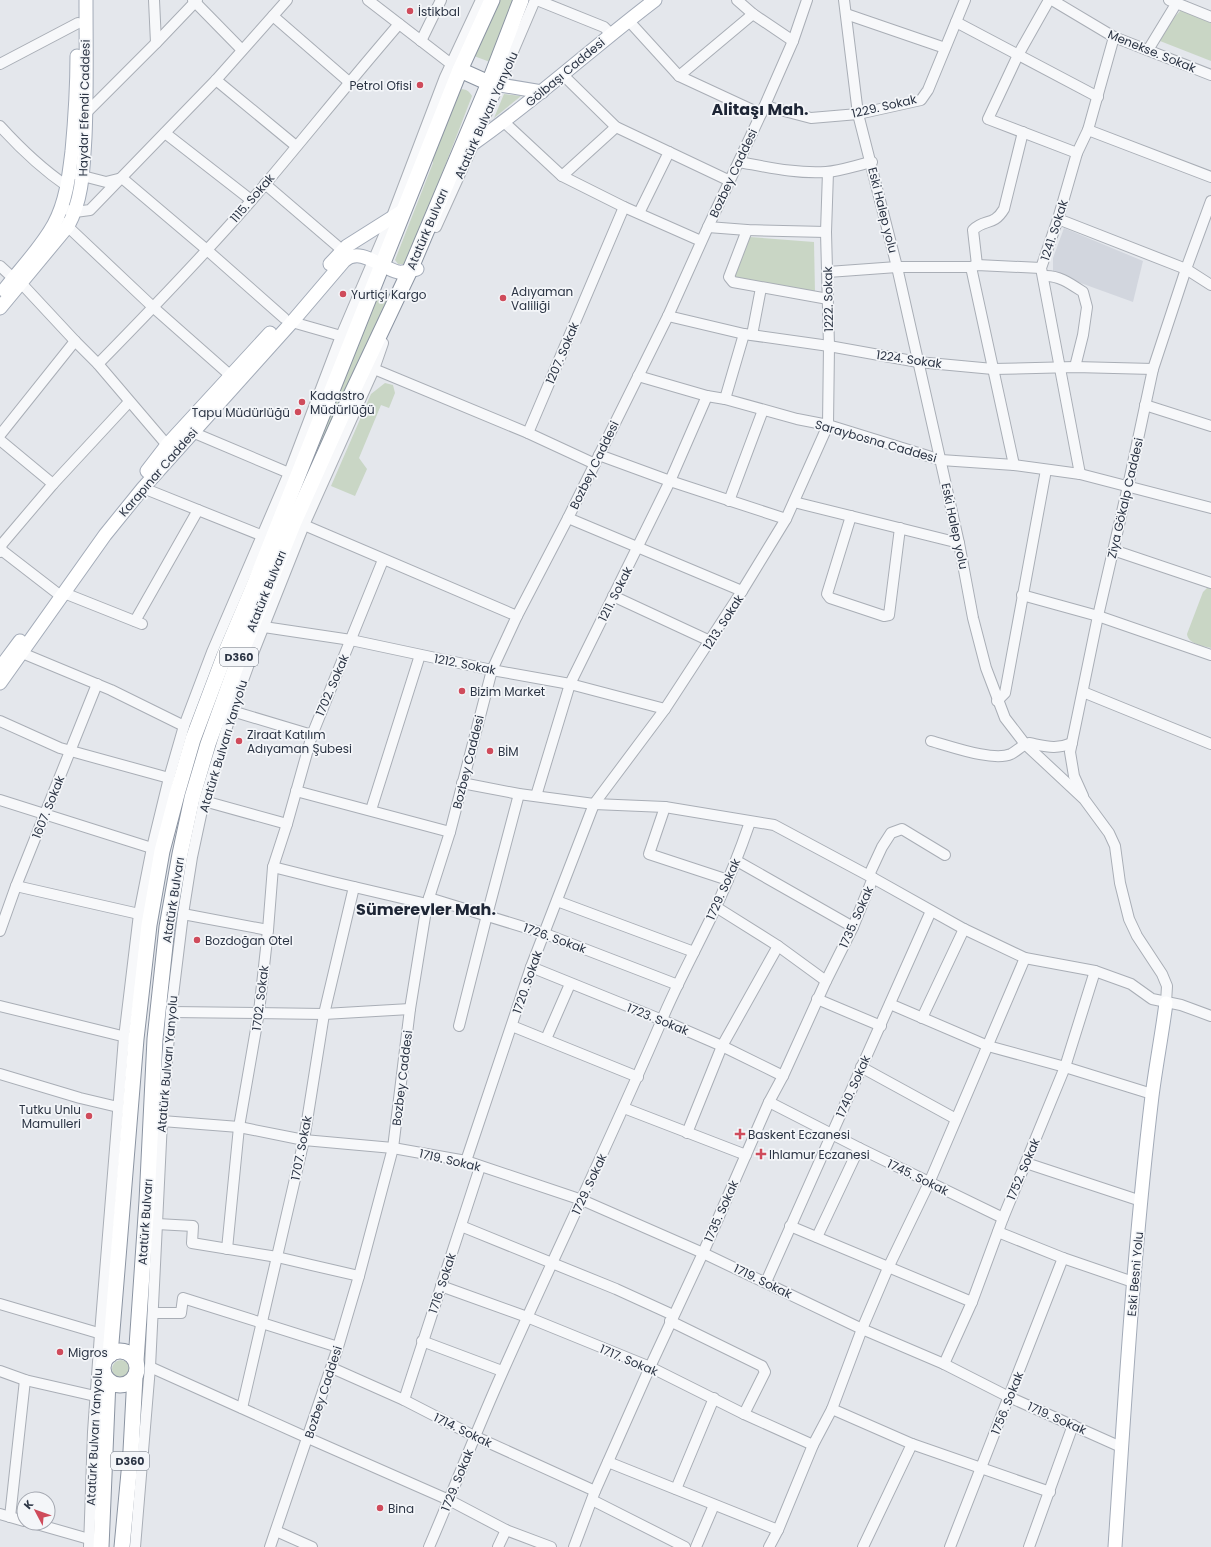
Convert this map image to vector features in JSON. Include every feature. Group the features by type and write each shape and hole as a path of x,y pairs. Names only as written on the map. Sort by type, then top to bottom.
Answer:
{"highway":[{"name":"Atatürk Bulvarı","path":"110,1355 106,1335 130,1038 149,925 157,850 177,794 193,739 377,263 404,210 456,67 492,0"},
{"name":"Atatürk Bulvarı","path":"122,1547 131,1451 147,1201 155,1039 167,927 192,798 208,744 239,658 294,522 351,395 413,270 494,84 521,0"},
{"path":"456,67 494,84"},
{"path":"122,1352 130,1355 136,1368 132,1380 123,1385 112,1383 108,1380 104,1367 106,1360 110,1355 122,1352"},
{"name":"D360","path":"93,1544 108,1380"}],"main road":[{"name":"Haydar Efendi Caddesi","path":"0,308 45,238 57,218 63,204 70,173 76,111 78,0"},
{"name":"Haydar Efendi Caddesi","path":"0,294 17,280 68,226 75,212 81,193 86,113 86,0"},
{"name":"Gölbaşı Caddesi","path":"474,143 542,92 654,0"},
{"path":"494,84 542,92"},
{"name":"Karapınar Caddesi","path":"0,668 61,593 105,535 288,320 342,250 404,210"},
{"name":"Karapınar Caddesi","path":"0,683 22,653 101,532 167,445 231,376 347,259 357,256 397,272 413,270"},
{"name":"Eski Besni Yolu","path":"1115,1547 1121,1447 1141,1201 1152,1094 1166,1003"}],"street":[{"path":"154,0 156,43"},
{"path":"63,204 68,211 75,212 90,210 216,80 287,0"},
{"path":"368,0 379,3 399,24 456,67"},
{"path":"420,41 440,0"},
{"path":"122,1132 118,1106 130,1038 139,914 157,850 169,778 184,726 212,652 289,473 341,336 377,263 391,219 456,67 481,0"},
{"path":"536,0 604,27 611,34"},
{"name":"Atatürk Bulvarı Yanyolu","path":"135,1547 154,1313 162,1121 171,1012 183,914 192,857 204,801 232,711 304,526 374,369 379,352 413,270 474,143 494,84 536,0"},
{"path":"737,0 753,14 793,41"},
{"name":"Bozbey Caddesi","path":"270,1547 332,1368 359,1276 393,1148 410,1009 428,901 450,832 492,670 517,616 568,518 668,316 701,241 763,110 793,41 807,0"},
{"name":"Eski Halep yolu","path":"844,0 858,114 872,162 897,267 959,543 973,618 986,668 997,701 1005,718 1025,744 1084,799 1109,833 1115,846 1120,883 1129,919 1137,936 1162,974 1167,986 1166,1003"},
{"name":"1229. Sokak","path":"679,76 763,110 811,118 858,114 921,100 928,90 965,0"},
{"path":"1048,0 1018,55 988,119 1077,153"},
{"name":"Menekse. Sokak","path":"1052,0 1114,37 1211,75"},
{"path":"86,113 156,43 195,1 242,50"},
{"path":"1148,50 1172,2 1211,17"},
{"path":"628,20 679,76 753,14"},
{"path":"846,14 945,48"},
{"path":"273,16 349,82"},
{"path":"956,22 1098,96"},
{"path":"0,64 78,23"},
{"name":"1115. Sokak","path":"98,364 154,308 207,250 265,184 399,24"},
{"name":"1241. Sokak","path":"1080,474 1042,272 1077,153 1088,130 1114,37"},
{"path":"563,75 616,127 730,181"},
{"path":"216,80 296,146"},
{"path":"504,122 562,176 624,207 701,241"},
{"path":"0,126 54,178 67,186"},
{"path":"562,176 616,127"},
{"path":"1088,130 1211,177"},
{"path":"166,132 251,200"},
{"path":"1014,465 993,369 974,266 973,230 979,224 990,222 999,217 1004,209 1023,132"},
{"path":"639,213 668,152"},
{"path":"739,162 782,169 828,172 872,162"},
{"name":"1222. Sokak","path":"828,172 826,232 829,346 828,425"},
{"path":"70,173 106,182 122,178"},
{"path":"122,178 288,320 341,336"},
{"path":"265,184 342,250"},
{"name":"Ziya Gökalp Caddesi","path":"1084,799 1074,776 1070,752 1098,616 1153,369 1186,269 1211,200"},
{"name":"1207. Sokak","path":"528,433 624,207"},
{"path":"57,218 68,226 154,308 231,376"},
{"path":"1058,219 1186,269 1211,285"},
{"path":"708,227 747,230 826,232"},
{"path":"747,230 729,277 731,281 734,283 828,299"},
{"path":"0,266 17,280 98,364 167,445"},
{"path":"828,272 897,267 974,266 1042,272 1066,281 1083,292 1087,307 1083,334 1074,366"},
{"path":"725,399 748,334 761,288"},
{"name":"1224. Sokak","path":"668,316 748,334 829,346 918,362 993,369 1074,366 1153,369"},
{"path":"0,435 75,341"},
{"path":"374,369 597,460 670,481 786,519"},
{"name":"Saraybosna Caddesi","path":"638,376 707,396 725,399 797,419 828,425 941,460 1014,465 1080,474 1211,508"},
{"name":"1211. Sokak","path":"536,796 570,684 670,481 707,396"},
{"path":"129,402 53,484 2,544 0,550 61,593 139,623 198,510"},
{"path":"1145,405 1211,426"},
{"path":"729,501 763,410"},
{"name":"1213. Sokak","path":"594,804 665,708 742,591 786,519 828,425"},
{"path":"192,432 289,473"},
{"path":"0,440 53,484"},
{"path":"997,701 1005,693 1046,470"},
{"path":"144,488 263,536"},
{"path":"794,502 959,543"},
{"path":"851,516 827,594 830,598 884,616 889,615 900,528"},
{"path":"568,518 742,591"},
{"path":"304,526 517,616"},
{"path":"1113,550 1211,583"},
{"name":"1702. Sokak","path":"227,1249 239,1127 259,1012 273,867 288,824 312,735 383,560"},
{"path":"1022,595 1098,616 1211,655"},
{"path":"613,596 710,641"},
{"name":"1212. Sokak","path":"264,627 351,640 492,670 570,684 665,708"},
{"path":"22,653 97,684 184,726"},
{"path":"371,810 420,655"},
{"name":"1607. Sokak","path":"1,927 97,684"},
{"path":"1083,692 1211,744"},
{"path":"232,711 312,735"},
{"path":"0,721 70,752 169,778"},
{"path":"931,741 984,755 999,757 1010,754 1029,743 1063,747 1072,743"},
{"path":"462,783 519,794 594,804 665,807 774,825 964,929 1025,958 1095,971 1131,984 1152,999 1182,1005 1211,1016"},
{"path":"296,791 450,832"},
{"path":"459,1026 519,794"},
{"path":"0,800 157,850"},
{"path":"204,801 288,824"},
{"name":"1720. Sokak","path":"466,1161 531,967 594,804"},
{"path":"665,807 649,854 728,880"},
{"name":"1729. Sokak","path":"429,1547 450,1500 474,1436 502,1371 624,1108 678,985 737,861 750,822"},
{"name":"1735. Sokak","path":"574,1547 593,1496 672,1318 703,1253 769,1102 783,1076 817,999 853,927 882,847 891,833 902,829 945,855"},
{"path":"737,861 853,927"},
{"name":"1726. Sokak","path":"273,867 354,887 428,901 487,915 544,933 678,985"},
{"path":"16,886 139,914"},
{"name":"1707. Sokak","path":"242,1408 304,1140 324,1014 354,887"},
{"path":"557,901 694,952"},
{"path":"716,907 778,946 826,981"},
{"name":"1740. Sokak","path":"766,1282 931,911"},
{"path":"183,914 268,930"},
{"path":"922,1018 964,929"},
{"path":"687,1133 722,1046 778,946"},
{"path":"769,1547 778,1530 813,1445 832,1409 862,1329 888,1268 929,1183 1025,958"},
{"name":"1723. Sokak","path":"531,967 662,1020 722,1046 783,1076"},
{"name":"1752. Sokak","path":"944,1364 972,1302 1003,1218 1065,1067 1095,971"},
{"path":"546,1039 570,984"},
{"path":"817,999 881,1026"},
{"path":"890,1004 988,1046 1065,1067 1152,1094"},
{"path":"0,1006 130,1038"},
{"path":"171,1012 324,1014 410,1009"},
{"path":"512,1026 638,1077"},
{"path":"861,1067 956,1119"},
{"path":"1,1077 80,1098 118,1106"},
{"name":"1745. Sokak","path":"769,1102 929,1183 1003,1218"},
{"path":"624,1108 746,1156"},
{"name":"1719. Sokak","path":"162,1121 239,1127 304,1140 393,1148 466,1161 480,1167 582,1200 703,1253 862,1329 944,1364 1009,1397 1121,1447"},
{"path":"817,1237 859,1148"},
{"path":"1026,1163 1141,1201"},
{"name":"1716. Sokak","path":"404,1400 480,1167"},
{"path":"157,1224 192,1226 192,1243 277,1257 359,1276"},
{"path":"461,1226 616,1289 762,1366 765,1372 744,1414"},
{"path":"790,1226 972,1302"},
{"path":"998,1232 1063,1258 1134,1282"},
{"name":"1756. Sokak","path":"950,1547 1063,1258"},
{"name":"1717. Sokak","path":"441,1286 527,1317 650,1367 744,1414 813,1445"},
{"path":"154,1313 181,1313 183,1298 338,1347"},
{"path":"0,1304 106,1335"},
{"name":"Atatürk Bulvarı Yanyolu","path":"93,1544 96,1396 106,1335"},
{"path":"422,1341 502,1371"},
{"path":"150,1367 450,1500 506,1530 551,1547"},
{"name":"1714. Sokak","path":"332,1368 404,1400 593,1496 685,1547"},
{"path":"0,1371 25,1380 96,1396"},
{"path":"16,1518 5,1515 25,1380"},
{"path":"676,1489 714,1398"},
{"path":"832,1409 912,1444 1050,1492"},
{"path":"1030,1547 1073,1425"},
{"path":"863,1547 912,1444"},
{"path":"608,1462 778,1530"},
{"path":"696,1547 714,1505"},
{"path":"498,1547 506,1530"},
{"path":"56,1531 93,1544"},
{"path":"276,1531 312,1547"}],"shaded area":[{"path":"1064,228 1143,261 1133,302 1053,273 1053,258"}],"green space":[{"path":"499,0 515,0 490,62 474,56"},
{"path":"1181,10 1211,23 1211,61 1160,41 1169,23"},
{"path":"462,89 468,91 472,96 407,264 398,264 395,260 433,163 432,156 458,91"},
{"path":"504,94 521,96 494,118"},
{"path":"750,237 814,242 815,293 733,277"},
{"path":"378,289 391,295 313,461 309,459"},
{"path":"385,383 393,385 395,393 389,408 381,405 359,458 367,469 355,496 331,486 371,394"},
{"path":"1211,587 1211,648 1193,642 1187,634 1203,592 1207,588"},
{"path":"121,1360 127,1363 130,1369 127,1375 121,1378 115,1375 112,1369 115,1363"}],"place":[{"name":"İstikbal","path":"410,11"},
{"name":"Petrol Ofisi","path":"420,85"},
{"name":"Yurtiçi Kargo","path":"343,294"},
{"name":"Adıyaman Valiliği","path":"503,298"},
{"name":"Kadastro Müdürlüğü","path":"302,402"},
{"name":"Tapu Müdürlüğü","path":"298,412"},
{"name":"Bizim Market","path":"462,691"},
{"name":"Ziraat Katılım Adıyaman Şubesi","path":"239,741"},
{"name":"BİM","path":"490,751"},
{"name":"Bozdoğan Otel","path":"197,940"},
{"name":"Tutku Unlu Mamulleri","path":"89,1116"},
{"name":"Baskent Eczanesi","path":"740,1134"},
{"name":"Ihlamur Eczanesi","path":"761,1154"},
{"name":"Migros","path":"60,1352"},
{"name":"Bina","path":"380,1508"}],"district":[{"name":"Alitaşı Mah.","path":"760,109"},
{"name":"Sümerevler Mah.","path":"426,909"}]}
